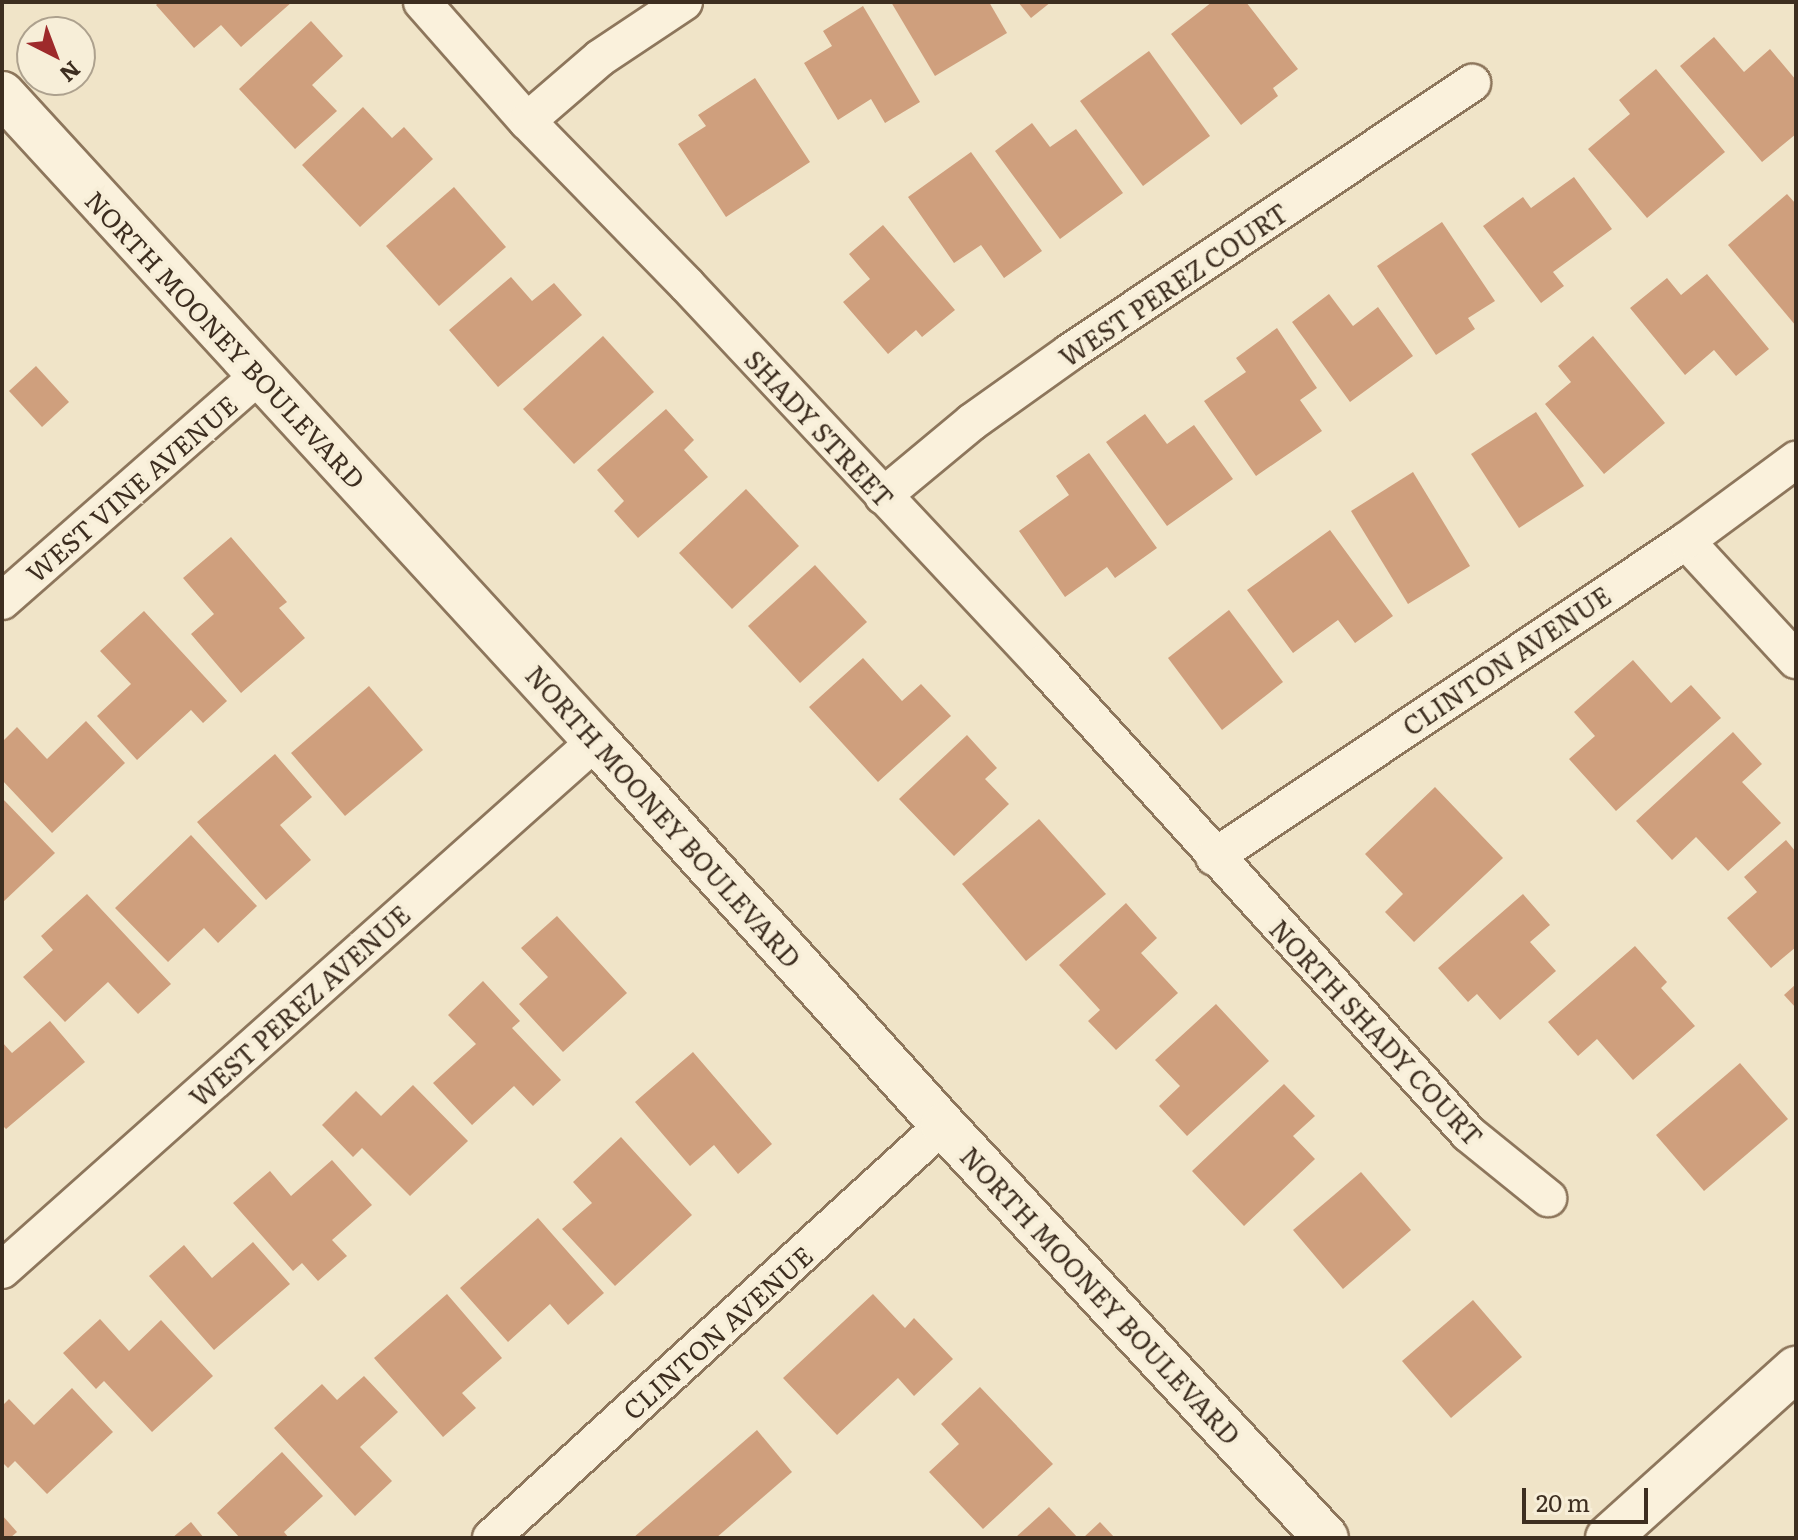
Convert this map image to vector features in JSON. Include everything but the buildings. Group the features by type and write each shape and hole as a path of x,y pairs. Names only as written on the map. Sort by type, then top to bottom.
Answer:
{"street":[{"name":"SHADY STREET","path":"422,2 527,121 687,285 1042,664 1214,857"},
{"path":"527,121 600,58 684,2"},
{"name":"WEST PEREZ COURT","path":"883,496 972,422 1070,352 1472,83"},
{"name":"NORTH MOONEY BOULEVARD","path":"2,94 596,741 943,1125 1326,1538"},
{"name":"WEST VINE AVENUE","path":"2,601 259,375"},
{"name":"CLINTON AVENUE","path":"1214,857 1686,541 1796,460"},
{"path":"1686,541 1796,660"},
{"name":"WEST PEREZ AVENUE","path":"2,1270 596,741"},
{"name":"NORTH SHADY COURT","path":"1214,857 1469,1134 1548,1198"},
{"name":"CLINTON AVENUE","path":"491,1538 943,1125"},
{"path":"1608,1538 1796,1369"}]}
